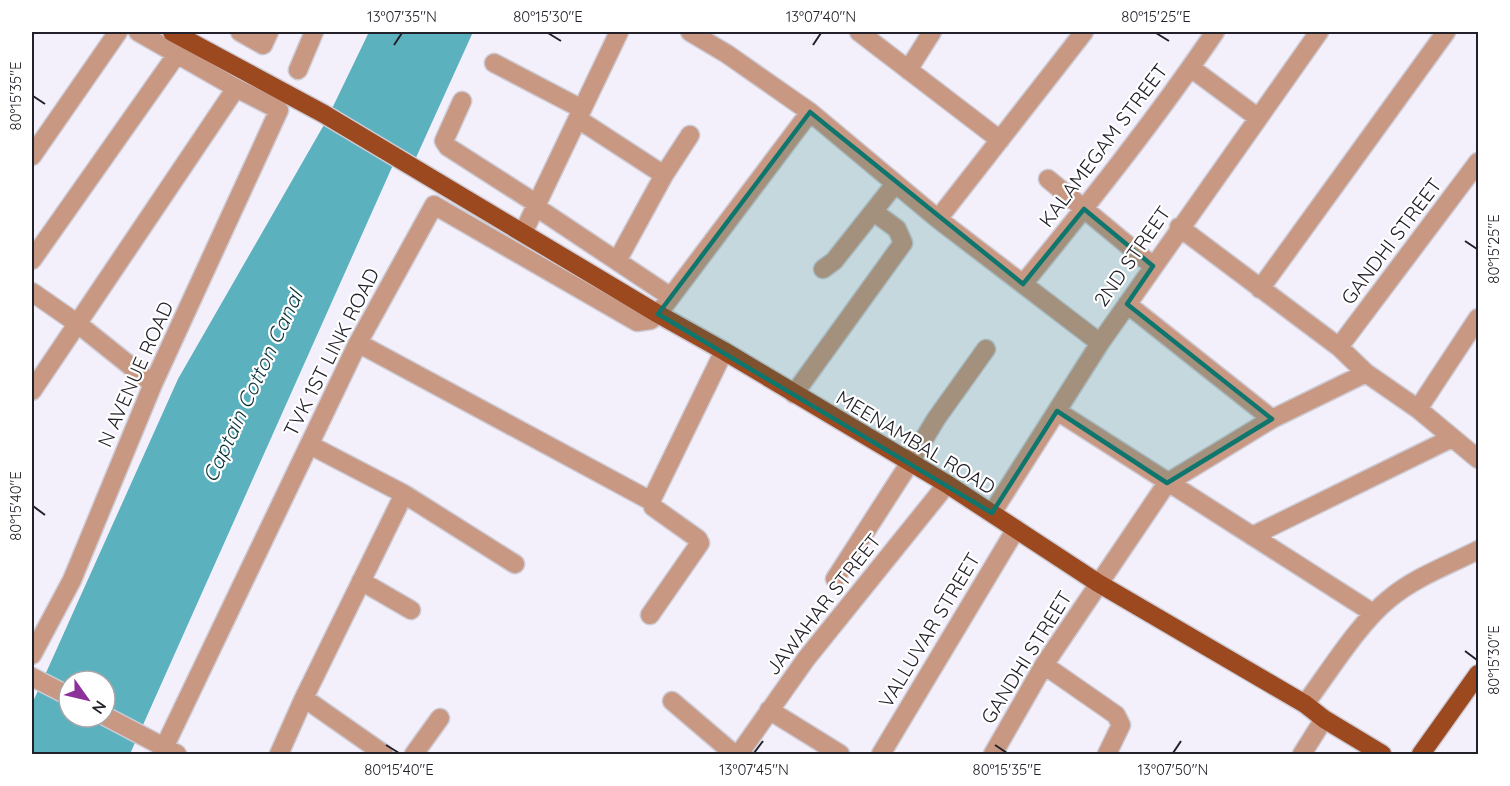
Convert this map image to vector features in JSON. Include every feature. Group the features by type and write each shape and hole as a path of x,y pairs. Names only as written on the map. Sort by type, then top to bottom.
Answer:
{"main road":[{"name":"MEENAMBAL ROAD","path":"172,32 324,114 658,314 724,351 909,464 947,484 1098,583 1305,704 1324,719 1382,754"},
{"path":"1421,754 1479,674"}],"street":[{"path":"32,156 118,32"},
{"path":"32,391 236,88 138,32"},
{"path":"240,32 262,45 269,32"},
{"path":"298,70 314,32"},
{"path":"523,233 619,32"},
{"path":"690,32 721,39 938,219 1100,343"},
{"path":"859,32 1000,140"},
{"path":"908,70 932,32"},
{"path":"938,219 1084,32"},
{"name":"KALAMEGAM STREET","path":"1023,284 1084,209 1191,68 1215,32"},
{"name":"2ND STREET","path":"992,513 1100,343 1179,227 1319,32"},
{"path":"1260,289 1446,32"},
{"path":"32,260 177,54"},
{"path":"494,63 580,114 664,175"},
{"path":"1191,68 1257,117"},
{"name":"N AVENUE ROAD","path":"32,655 72,580 153,384 279,110 236,88"},
{"path":"462,101 446,134 444,141 448,147 671,297"},
{"path":"658,314 810,112"},
{"path":"617,261 664,175 690,135"},
{"name":"GANDHI STREET","path":"1339,347 1479,162"},
{"path":"1048,179 1153,266"},
{"path":"823,269 834,261 896,184"},
{"name":"TVK 1ST LINK ROAD","path":"167,752 358,343 434,205 637,322 651,320 658,314"},
{"path":"794,394 903,243 897,229 874,212"},
{"path":"1179,227 1339,347 1366,373 1418,409 1479,459"},
{"path":"32,292 78,324 153,384"},
{"path":"1127,304 1272,419"},
{"path":"1418,409 1479,318"},
{"path":"358,343 651,501 653,507 698,539 700,543 650,615"},
{"path":"835,579 936,419 986,349"},
{"path":"651,501 724,351"},
{"path":"1167,483 1272,419 1366,373"},
{"path":"1057,411 1373,613"},
{"path":"1252,536 1452,438"},
{"path":"310,445 404,494 515,564"},
{"name":"GANDHI STREET","path":"993,754 1044,665 1167,483"},
{"name":"JAWAHAR STREET","path":"739,754 806,659 947,484"},
{"path":"279,754 404,494"},
{"name":"VALLUVAR STREET","path":"881,754 1016,529"},
{"path":"1305,704 1373,613 1390,597 1479,550"},
{"path":"362,581 411,610"},
{"path":"1044,665 1116,715 1121,725 1107,754"},
{"path":"32,677 57,690"},
{"path":"304,698 384,754"},
{"path":"672,701 734,754"},
{"path":"769,710 840,754"},
{"path":"414,754 440,718"},
{"path":"1302,754 1324,719"},
{"path":"117,723 167,752"}],"highlighted area":[{"path":"810,112 1023,284 1084,209 1153,266 1127,304 1272,419 1167,483 1057,411 992,513 658,314"}],"water":[{"name":"Captain Cotton Canal","path":"369,32 473,32 414,162 397,156 130,754 32,754 32,704 178,379 325,123"}]}
